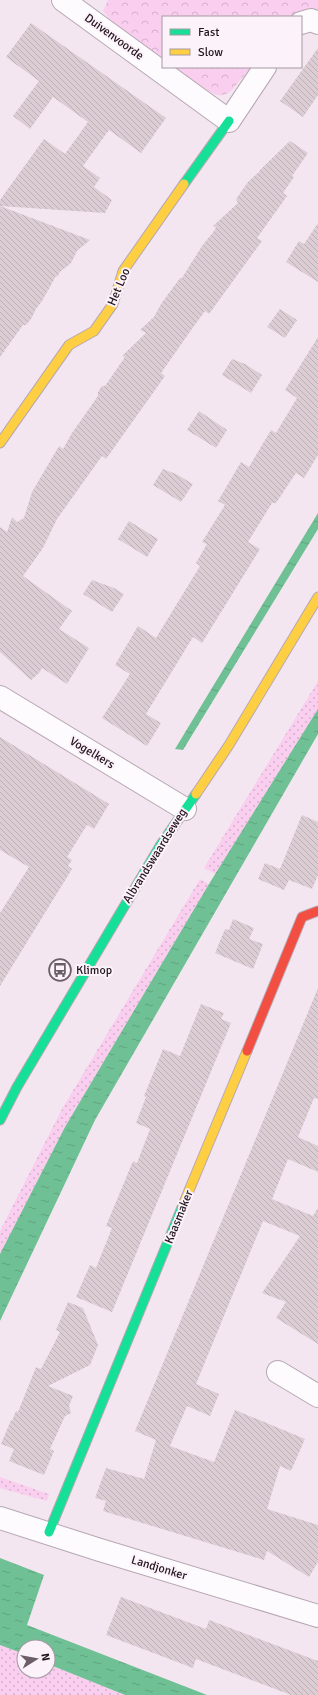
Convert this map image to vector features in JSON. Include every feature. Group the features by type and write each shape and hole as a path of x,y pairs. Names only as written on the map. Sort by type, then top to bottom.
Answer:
{"street":[{"name":"Duivenvoorde","path":"63,0 229,121"},
{"path":"302,23 311,20 318,23"},
{"path":"229,121 264,68"},
{"name":"Het Loo","path":"0,443 69,345 94,331 113,304 123,271 229,121"},
{"name":"Albrandswaardseweg","path":"3,1109 152,859 229,745 318,597"},
{"name":"Vogelkers","path":"0,697 185,808"},
{"name":"Kaasmaker","path":"49,1532 302,917 318,911"},
{"path":"278,1372 318,1396"},
{"name":"Landjonker","path":"0,1518 318,1616"}],"green space":[{"path":"108,0 318,0 318,12 304,10 292,16 162,16 162,57 115,25 103,11"},
{"path":"176,68 250,68 232,90 226,94 220,95 214,94"},
{"path":"318,681 318,709 216,874 204,868"},
{"path":"200,879 209,884 65,1127 0,1254 0,1231 62,1109"},
{"path":"0,1477 49,1494 47,1501 0,1488"},
{"path":"0,1645 16,1651 16,1679 56,1679 56,1667 125,1695 0,1695"}],"water":[{"path":"318,513 318,529 183,750 175,749"},
{"path":"318,709 318,734 95,1120 0,1321 0,1254 65,1127 209,884"},
{"path":"0,1558 44,1575 27,1625 207,1695 125,1695 56,1667 56,1639 16,1639 16,1651 0,1645"}],"building":[{"path":"31,23 166,118 141,153 109,130 83,166 100,178 94,187 112,200 105,213 0,206 0,200 44,139 65,154 88,122 53,97 30,129 13,116 39,81 6,57"},
{"path":"318,48 318,95 303,117 280,101"},
{"path":"290,141 308,153 292,176 294,177 283,193 287,196 257,238 262,241 209,314 205,311 194,326 161,373 165,376 106,459 102,456 57,519 43,548 23,576 72,611 59,629 89,648 67,684 42,668 31,680 0,652 0,527 7,532 12,517 17,522 24,518 32,492 59,446 63,449 72,433 98,396 98,392 102,386 105,386 125,357 122,356 146,333 140,330 154,317 161,304 180,278 182,278 202,246 214,231 216,227 213,226 238,203 236,199 248,182"},
{"path":"0,206 90,240 77,251 71,263 60,272 57,277 56,276 31,319 26,325 23,325 0,357"},
{"path":"318,223 318,282 286,262 299,241 304,244"},
{"path":"280,309 297,320 285,338 267,327"},
{"path":"318,337 318,455 304,478 296,473 276,503 272,503 248,542 260,549 202,643 193,637 146,714 161,723 147,746 102,718 130,674 115,665 138,626 156,638 200,566 196,563 207,544 202,542 225,505 218,501 241,462 249,467 271,430 276,433 297,398 285,390"},
{"path":"232,359 245,364 262,375 251,393 222,375"},
{"path":"199,411 227,430 216,448 187,430"},
{"path":"163,469 176,474 193,484 181,502 153,485"},
{"path":"129,521 158,539 147,557 118,539"},
{"path":"92,580 114,588 124,594 112,612 83,594"},
{"path":"0,737 109,804 94,829 87,825 67,857 72,860 68,866 72,869 0,986 0,913 29,867 0,850"},
{"path":"302,815 318,822 318,875 312,889 289,880 284,890 258,879 265,863 280,869"},
{"path":"233,919 254,928 249,939 263,944 253,969 215,953 225,929 229,930"},
{"path":"318,988 318,1099 314,1098 298,1137 318,1146 318,1172 288,1159 272,1199 313,1216 318,1208 318,1344 276,1318 286,1302 262,1293 300,1236 263,1221 196,1384 219,1394 210,1416 187,1406 170,1446 214,1462 235,1410 305,1439 291,1471 280,1466 267,1509 318,1525 318,1562 309,1577 267,1551 264,1560 103,1511 106,1501 95,1498 106,1468 144,1479 156,1440 135,1431"},
{"path":"201,1004 224,1013 221,1019 231,1023 112,1312 76,1297 90,1265 96,1268 112,1228 106,1226 133,1161 137,1163 150,1129 136,1123 146,1097 144,1096 163,1049 180,1056"},
{"path":"68,1302 83,1308 98,1345 90,1365 48,1386 73,1396 69,1406 71,1413 65,1416 50,1449 54,1451 44,1475 9,1461 14,1449 1,1444 11,1420 12,1421 16,1411 18,1412 36,1367 41,1369 60,1332 56,1330"},
{"path":"121,1597 206,1629 209,1620 318,1661 318,1695 291,1695 196,1659 193,1668 106,1635"}],"traffic: fast":[{"path":"184,184 229,121"},
{"path":"0,1120 17,1087 160,846 196,794"},
{"path":"49,1532 183,1205"}],"traffic: slow":[{"path":"0,443 69,345 94,331 113,304 123,271 184,184"},
{"path":"196,794 229,745 318,597"},
{"path":"183,1205 247,1051"}],"traffic: jam":[{"path":"247,1051 302,917 318,911"}],"place":[{"name":"Klimop","path":"60,970"}]}
